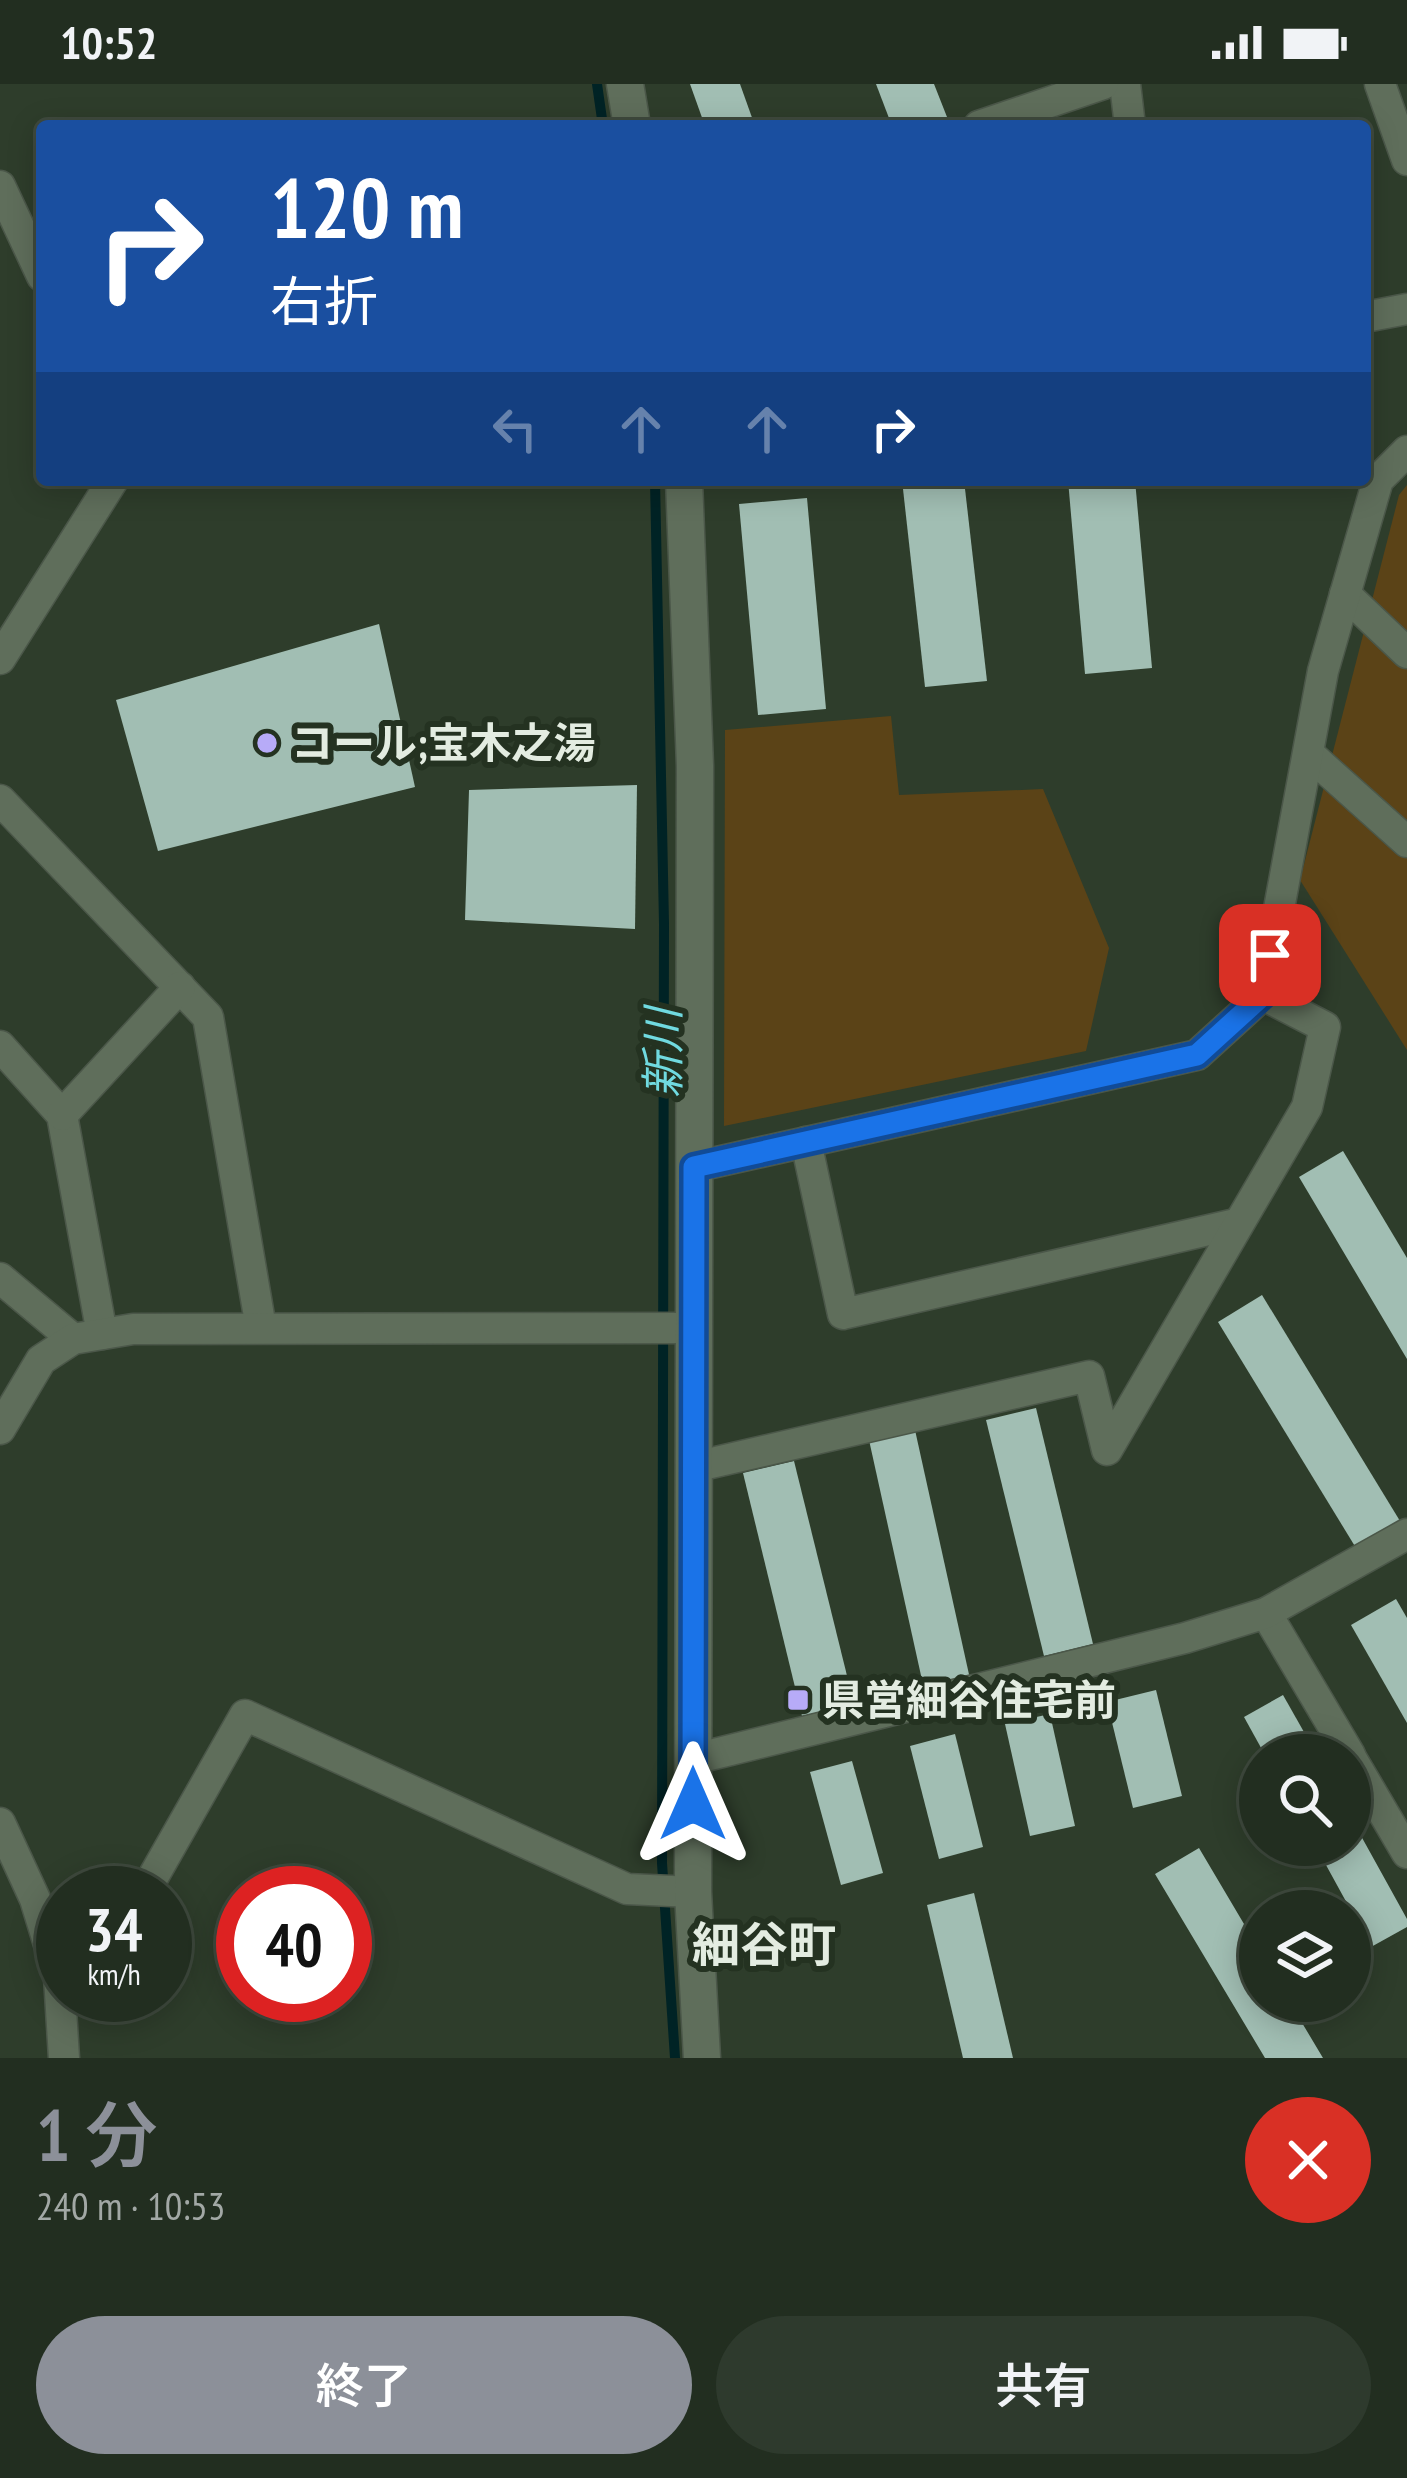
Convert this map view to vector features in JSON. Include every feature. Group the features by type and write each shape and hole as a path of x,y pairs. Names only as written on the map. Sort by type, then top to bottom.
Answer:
{"street":[{"path":"625,84 631,120"},
{"path":"997,120 1103,84"},
{"path":"1125,84 1129,120"},
{"path":"1380,84 1407,160"},
{"path":"0,186 36,263"},
{"path":"1371,316 1407,309"},
{"path":"694,1167 1197,1055 1263,995 1323,671 1378,480 1407,451"},
{"path":"0,659 108,486"},
{"path":"685,486 695,766 693,1892 702,2058"},
{"path":"1345,594 1407,652"},
{"path":"1309,754 1407,842"},
{"path":"0,800 208,1017 261,1328"},
{"path":"62,1115 180,987"},
{"path":"694,1468 1089,1376 1107,1450 1307,1107 1325,1028 1263,995"},
{"path":"0,1046 62,1115 88,1337"},
{"path":"806,1142 844,1314 1235,1225"},
{"path":"0,1278 88,1337"},
{"path":"0,1430 41,1360 88,1337 134,1329 694,1328"},
{"path":"694,1759 1185,1638 1266,1612 1407,1534"},
{"path":"1266,1612 1338,1734"},
{"path":"159,1866 245,1715 627,1888 693,1892"},
{"path":"1371,1791 1407,1853"},
{"path":"0,1822 36,1902"},
{"path":"63,2022 64,2058"}],"shaded area":[{"path":"1407,485 1407,1050 1300,880 1399,495"},
{"path":"891,716 899,795 1043,789 1109,948 1086,1051 724,1126 725,730"}],"building":[{"path":"690,84 740,84 753,120 703,120"},
{"path":"876,84 934,84 947,117 939,120 890,120"},
{"path":"903,486 965,486 987,681 925,687"},
{"path":"1069,486 1136,486 1152,668 1085,674"},
{"path":"807,498 826,709 758,715 739,504"},
{"name":"コール;宝木之湯","path":"379,624 415,787 158,851 116,700"},
{"path":"637,785 635,929 465,920 469,790"},
{"path":"1343,1151 1407,1258 1407,1359 1299,1177"},
{"path":"1262,1295 1400,1521 1356,1548 1218,1322"},
{"path":"1036,1408 1093,1644 1044,1656 986,1420"},
{"path":"915,1430 970,1679 924,1689 869,1440"},
{"path":"794,1461 854,1704 802,1716 743,1473"},
{"path":"1396,1599 1407,1618 1407,1723 1351,1625"},
{"path":"1156,1690 1182,1796 1133,1808 1107,1702"},
{"path":"1283,1695 1305,1734 1253,1734 1244,1717"},
{"path":"1050,1714 1075,1826 1030,1836 1005,1724"},
{"path":"955,1734 983,1847 939,1859 910,1746"},
{"path":"852,1761 883,1873 841,1885 810,1772"},
{"path":"1199,1848 1239,1916 1239,2015 1155,1874"},
{"path":"1371,1854 1407,1927 1371,1947 1371,1890 1340,1890 1327,1866 1371,1866"},
{"path":"974,1893 1013,2058 963,2058 927,1905"},
{"path":"1243,2022 1302,2022 1323,2058 1265,2058"}],"waterway":[{"name":"新川","path":"597,84 602,120"},
{"name":"新川","path":"655,486 664,924 662,1863 675,2058"}],"place":[{"name":"コール;宝木之湯","path":"267,743"},
{"name":"県営細谷住宅前","path":"798,1700"}],"district":[{"name":"細谷町","path":"764,1945"}],"route":[{"path":"693,1804 694,1167 1197,1055 1263,995 1270,955"}]}
